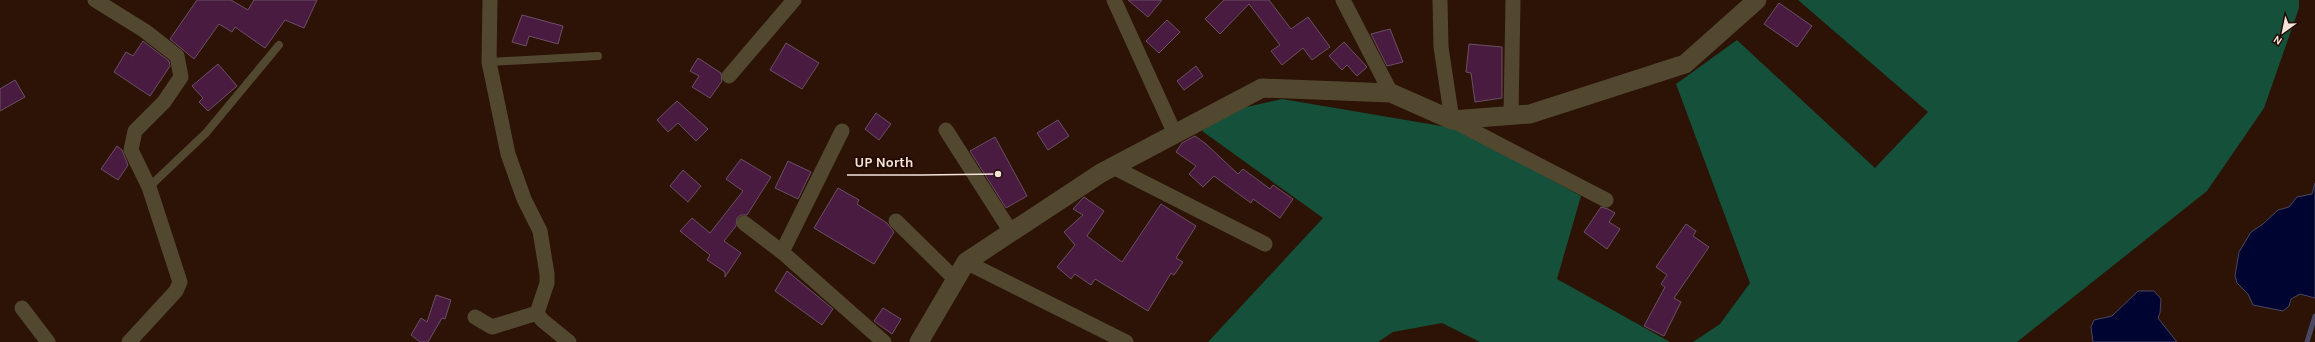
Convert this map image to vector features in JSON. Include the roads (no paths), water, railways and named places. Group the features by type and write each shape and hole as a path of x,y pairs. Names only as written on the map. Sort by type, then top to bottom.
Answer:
{"street":[{"path":"490,0 489,62 508,154 524,199 540,231 548,283 536,313"},
{"path":"729,76 794,0"},
{"path":"1114,0 1175,134"},
{"path":"1343,0 1391,93"},
{"path":"1440,0 1441,46 1452,120"},
{"path":"1511,116 1513,0"},
{"path":"1452,120 1530,114 1685,64 1757,0"},
{"path":"99,1 145,31 177,56 181,77 164,102 135,131 131,150 149,188 180,282 176,291 129,342"},
{"path":"920,342 966,262 1113,167 1262,88 1391,93 1452,120 1606,200"},
{"path":"946,130 1011,232"},
{"path":"782,252 842,131"},
{"path":"1113,167 1266,244"},
{"path":"896,221 956,280"},
{"path":"744,223 782,252 884,342"},
{"path":"966,262 1126,342"},
{"path":"22,308 48,342"},
{"path":"475,317 492,327 536,313"},
{"path":"536,313 542,320 569,342"}],"lane":[{"path":"149,188 206,133 280,45"},
{"path":"489,62 598,56"}],"water":[{"path":"2315,183 2315,298 2300,294 2291,299 2289,306 2283,311 2253,305 2248,294 2237,283 2235,276 2239,252 2251,232 2263,224 2278,210 2289,207 2297,197 2312,194"},
{"path":"2138,291 2154,291 2161,299 2158,318 2177,342 2093,342 2091,327 2094,320 2112,316"}],"waterway":[{"path":"2307,342 2315,316"}],"place":[{"name":"UP North","path":"998,174"}]}
